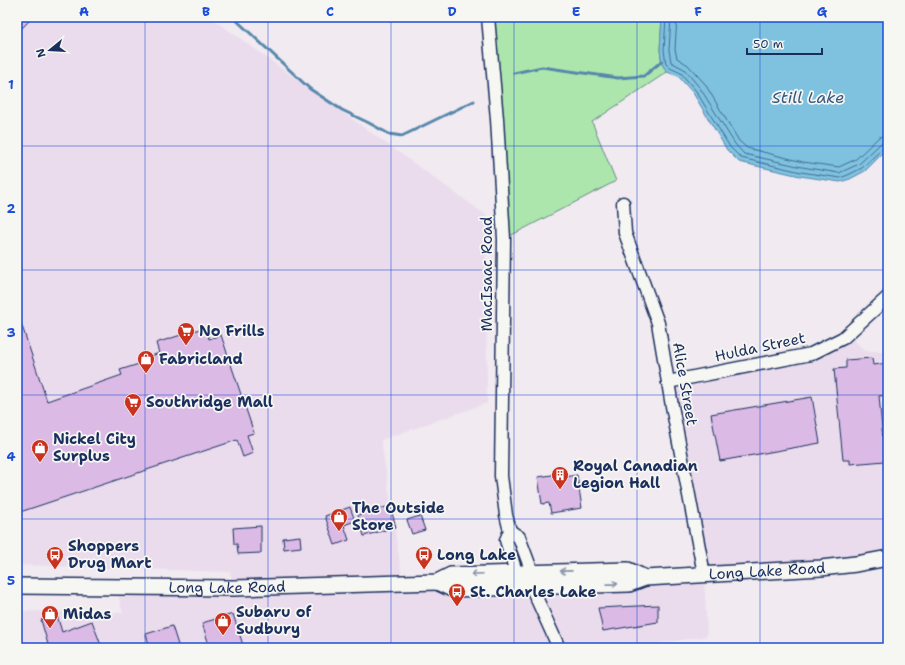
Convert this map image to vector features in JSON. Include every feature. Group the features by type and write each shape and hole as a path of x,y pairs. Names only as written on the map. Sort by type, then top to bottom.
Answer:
{"main road":[{"name":"Long Lake Road","path":"437,582 452,589 531,579 628,570 645,578 821,568 856,564 888,558"},
{"name":"Long Lake Road","path":"17,586 233,588 437,582 451,575 516,572 531,579"}],"street":[{"name":"MacIsaac Road","path":"488,17 497,119 504,239 501,476 506,515 510,532 506,540 516,572"},
{"name":"Alice Street","path":"623,203 625,232 658,323 704,574"},
{"name":"Hulda Street","path":"668,382 811,354 843,338 888,297"},
{"name":"MacIsaac Road","path":"510,532 518,537 531,579 559,648"}],"shaded area":[{"path":"17,17 210,17 486,215 487,403 381,440 403,583 704,574 707,636 629,648 17,648 17,611 123,613 116,587 233,587 230,572 17,565"},
{"path":"848,334 865,351 888,351 888,558 704,574 668,382 811,354"}],"green space":[{"path":"488,17 662,17 660,50 662,64 667,72 592,122 616,181 504,239"}],"water":[{"name":"Still Lake","path":"662,17 888,17 888,148 865,171 850,179 840,182 800,176 739,162 727,150 693,93 678,76 667,72 662,64 660,50"}],"building":[{"path":"17,17 33,17 17,33"},
{"name":"Southridge Mall","path":"17,314 47,401 122,375 120,370 142,363 141,360 159,353 156,343 206,327 209,339 221,335 254,433 247,435 253,453 243,457 237,440 17,513"},
{"path":"872,358 873,365 888,363 888,395 879,396 885,461 850,464 850,460 843,460 834,369 846,368 846,360"},
{"path":"812,397 820,443 720,461 711,414"},
{"name":"Royal Canadian Legion Hall","path":"565,473 565,477 577,475 582,508 551,513 549,503 542,504 538,477"},
{"path":"390,506 396,527 364,536 358,515"},
{"name":"The Outside Store","path":"350,507 355,521 344,525 349,540 335,545 325,516"},
{"path":"420,516 425,530 412,534 407,520"},
{"path":"261,526 261,553 238,554 237,544 234,544 233,528"},
{"path":"300,536 301,547 284,549 283,538"},
{"path":"658,605 658,622 603,631 598,608"},
{"name":"Subaru of Sudbury","path":"233,614 244,648 210,648 202,623"},
{"path":"57,615 62,632 92,621 102,648 49,648 41,620"},
{"path":"172,626 179,648 150,648 146,634"}],"waterway":[{"path":"233,17 310,89 342,110 389,134 402,136 474,101"},
{"path":"514,73 542,67 618,78 644,76 662,61"}],"place":[{"name":"No Frills","path":"186,346"},
{"name":"Fabricland","path":"146,374"},
{"name":"Southridge Mall","path":"133,417"},
{"name":"Nickel City Surplus","path":"40,463"},
{"name":"Royal Canadian Legion Hall","path":"560,490"},
{"name":"The Outside Store","path":"339,532"},
{"name":"Shoppers Drug Mart","path":"55,570"},
{"name":"Long Lake","path":"424,570"},
{"name":"St. Charles Lake","path":"457,607"},
{"name":"Midas","path":"50,629"},
{"name":"Subaru of Sudbury","path":"223,636"}]}
